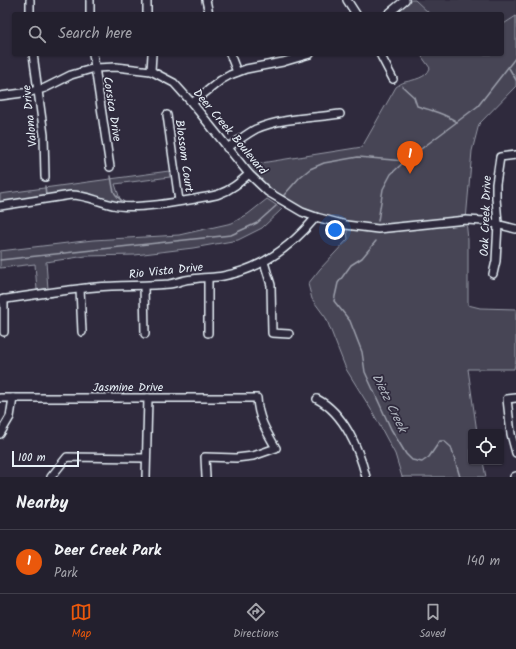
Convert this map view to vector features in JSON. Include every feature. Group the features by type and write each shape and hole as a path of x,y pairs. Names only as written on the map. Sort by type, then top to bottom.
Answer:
{"street":[{"path":"30,0 30,12"},
{"path":"90,0 90,12"},
{"path":"147,0 147,12"},
{"path":"206,0 208,12"},
{"path":"348,0 355,12"},
{"path":"390,12 405,0"},
{"name":"Valona Drive","path":"33,56 44,135 45,177"},
{"name":"Corsica Drive","path":"93,56 110,167"},
{"path":"151,71 152,56"},
{"path":"231,56 237,72"},
{"path":"192,103 221,80 237,72 298,56"},
{"path":"381,56 393,79"},
{"name":"Deer Creek Boulevard","path":"0,96 39,90 70,75 95,68 116,67 151,71 174,83 249,174 268,192 293,207 316,217 351,226 378,229 466,220 498,224 516,229"},
{"path":"227,148 248,134 264,126 293,120 340,114"},
{"name":"Blossom Court","path":"167,115 179,202"},
{"name":"Oak Creek Drive","path":"493,274 496,261 498,224 496,198 500,157 516,155"},
{"path":"0,206 71,195 82,196 113,206 151,205 179,202 217,195 229,190 249,174"},
{"name":"Rio Vista Drive","path":"2,299 97,287 170,284 190,279 208,278 235,273 249,269 264,262 293,242 316,217"},
{"path":"264,262 271,285 272,332 289,334"},
{"path":"208,278 208,333"},
{"path":"144,286 145,334"},
{"path":"80,289 82,332"},
{"path":"2,299 4,332"},
{"name":"Jasmine Drive","path":"0,398 257,398 262,425 276,448 253,456 236,458 205,457 206,477"},
{"path":"0,434 10,417 13,398"},
{"path":"146,477 148,398"},
{"path":"516,398 507,399 511,434 516,453"},
{"path":"317,400 330,407 340,419 353,441 363,464 366,477"},
{"path":"51,477 67,457 146,458"}],"shaded area":[{"path":"405,0 415,0 428,12 395,12"},
{"path":"415,0 516,0 516,16 504,24 504,12 428,12"},
{"path":"516,16 516,86 479,124 472,151 466,220 468,240 468,305 480,308 516,309 516,360 514,369 468,369 477,429 468,429 468,465 484,465 486,477 402,477 395,454 372,411 346,369 326,318 312,299 308,284 348,239 346,225 286,203 242,166 362,147 396,87 404,82 423,76 430,68 421,56 504,56 504,24"},
{"path":"169,171 170,177 115,184 121,202 72,193 0,204 0,194"},
{"path":"267,199 282,209 262,228 238,240 193,248 135,255 86,256 46,262 48,289 37,290 35,264 0,268 0,251 93,240 179,235 232,223 248,214"}],"waterway":[{"name":"Dietz Creek","path":"378,221 383,189 391,174 405,161 478,106 516,57"},
{"path":"509,68 516,80"},
{"path":"402,86 414,97 417,106 443,114 457,122"},
{"path":"284,195 300,177 310,169 324,163 358,157 405,161"},
{"path":"111,176 114,192 125,203"},
{"path":"45,186 46,196"},
{"path":"0,260 231,235 257,223 276,206"},
{"name":"Dietz Creek","path":"376,241 362,258 351,265 338,283 334,301 350,321 362,352 365,372 391,429 406,454 412,460 422,462 429,457 440,441 444,441 451,447 460,477"}],"place":[{"name":"Deer Creek Park","path":"410,174"}]}
